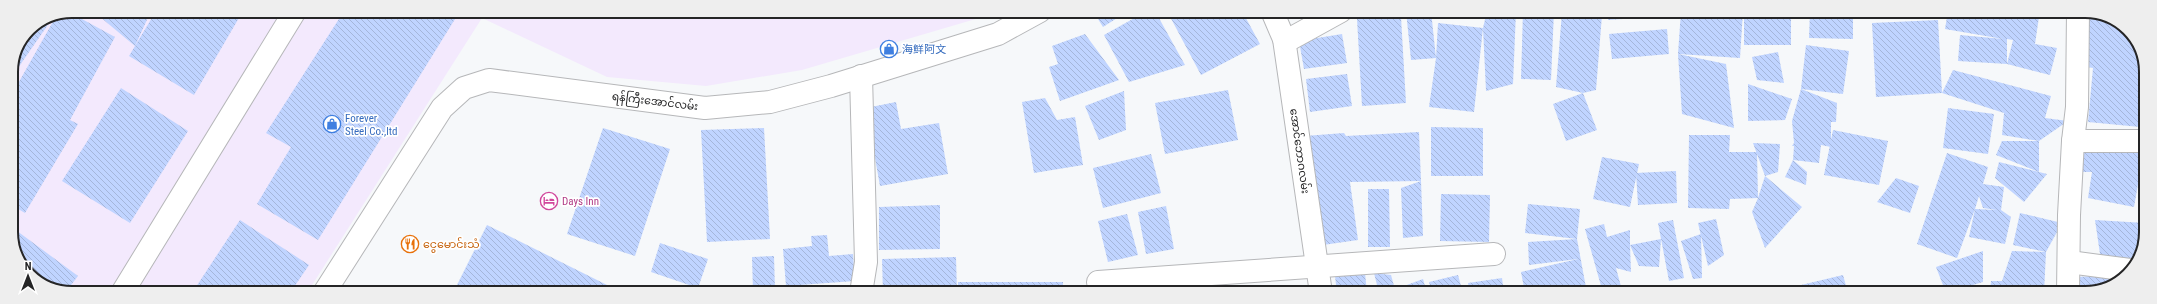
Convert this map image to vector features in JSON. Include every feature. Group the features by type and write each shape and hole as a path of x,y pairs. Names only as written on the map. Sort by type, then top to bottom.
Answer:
{"street":[{"path":"126,286 291,18"},
{"name":"ရန်ကြီးအောင်လမ်း","path":"329,286 442,108 464,88 489,80 705,108 770,102 998,34 1027,18"},
{"name":"အောင်ဘောဂလမ်း","path":"1275,18 1284,39 1320,286"},
{"path":"1284,39 1292,38 1328,18"},
{"path":"2068,286 2069,215 2073,141 2077,107 2078,18"},
{"path":"860,76 866,262 863,286"},
{"path":"2073,141 2139,141"},
{"path":"1098,282 1494,254"},
{"path":"2069,262 2124,269"}],"shaded area":[{"path":"72,18 482,18 311,286 65,286 54,283 48,279 48,256 24,256 19,243 18,232 19,61 27,42 42,27 61,19"},
{"path":"482,18 979,18 802,70 706,86 607,77"}],"building":[{"path":"80,18 115,37 70,120 78,124 25,213 18,209 18,84 53,21 61,19"},
{"path":"101,18 148,18 135,46"},
{"path":"152,18 239,18 194,95 129,56"},
{"path":"340,18 456,18 318,240 257,204 291,147 266,133"},
{"path":"1097,18 1117,18 1103,27"},
{"path":"1134,18 1159,18 1185,65 1129,82 1104,35"},
{"path":"1171,18 1246,18 1260,44 1201,75"},
{"path":"1401,18 1406,103 1362,106 1357,19"},
{"path":"1407,18 1432,18 1436,58 1411,60"},
{"path":"1485,18 1516,18 1513,84 1486,91 1483,28"},
{"path":"1523,18 1554,18 1551,80 1521,79"},
{"path":"1562,18 1602,18 1596,90 1583,93 1556,87"},
{"path":"1608,18 1638,18 1608,20"},
{"path":"1681,18 1743,18 1740,58 1678,54"},
{"path":"1744,18 1791,18 1791,45 1744,45"},
{"path":"1810,18 1853,18 1853,39 1809,38"},
{"path":"1947,18 2039,18 2035,44 2057,48 2050,75 2007,64 1958,61 1960,35 2003,39 1945,29","holes":["2007,39 2013,40 2007,64"]},
{"path":"2090,18 2103,21 2115,27 2123,34 2130,42 2138,61 2139,127 2088,122 2093,68 2081,66"},
{"path":"1938,20 1942,93 1876,97 1872,23"},
{"path":"49,23 18,67 22,51 27,42 42,27"},
{"path":"1438,23 1483,28 1474,112 1429,107 1436,58"},
{"path":"1667,29 1669,54 1612,59 1609,34"},
{"path":"1085,34 1119,80 1060,101 1049,67 1058,64 1052,46"},
{"path":"1342,34 1347,63 1304,69 1299,41"},
{"path":"1806,45 1849,51 1843,94 1801,89"},
{"path":"1778,52 1784,83 1757,80 1752,57"},
{"path":"1678,54 1726,64 1734,128 1682,114"},
{"path":"1953,70 2051,96 2045,118 2068,121 2039,141 2002,135 2004,113 1942,93"},
{"path":"1347,74 1352,106 1310,112 1306,79"},
{"path":"1748,84 1792,99 1785,120 1748,121"},
{"path":"121,88 188,131 130,223 62,181"},
{"path":"1801,89 1837,103 1836,122 1831,122 1831,147 1821,145 1819,163 1793,160 1794,146 1792,146 1794,143 1792,121"},
{"path":"1228,90 1238,140 1165,154 1155,103"},
{"path":"1124,91 1126,130 1099,140 1085,106"},
{"path":"1583,93 1597,130 1566,141 1553,104"},
{"path":"1045,98 1057,120 1075,117 1083,165 1034,173 1022,102"},
{"path":"896,102 901,129 939,123 948,174 880,186 866,108"},
{"path":"1948,108 1994,114 1988,154 1943,148"},
{"path":"1431,127 1483,128 1483,176 1431,176"},
{"path":"603,128 670,149 635,256 567,234"},
{"path":"764,128 770,239 707,242 701,130"},
{"path":"1833,130 1888,141 1879,185 1824,175"},
{"path":"1419,132 1421,181 1350,182 1358,240 1316,246 1305,136 1344,133 1346,136"},
{"path":"1689,135 1730,135 1729,152 1757,152 1758,198 1730,199 1729,209 1688,208"},
{"path":"2002,141 2039,141 2039,172 1996,155"},
{"path":"1753,143 1780,144 1778,172 1765,176"},
{"path":"2079,151 2139,151 2139,172 2137,172 2139,173 2139,179 2134,207 2088,198 2092,172 2079,172"},
{"path":"1947,153 1988,167 1983,184 2004,187 2001,210 2011,217 2005,244 1969,237 1975,209 1957,258 1917,244","holes":["1979,196 1983,208 1997,210 1975,209"]},
{"path":"1151,154 1161,193 1103,208 1093,168"},
{"path":"1602,157 1639,164 1630,207 1593,199"},
{"path":"1793,160 1807,172 1806,185 1785,177"},
{"path":"1999,162 2047,174 2024,202 1995,178"},
{"path":"1676,171 1677,203 1638,205 1636,173"},
{"path":"1765,176 1802,207 1765,248 1752,212"},
{"path":"1896,178 1919,186 1910,213 1877,202"},
{"path":"1421,181 1423,236 1403,238 1401,188"},
{"path":"1368,189 1389,189 1390,247 1368,247"},
{"path":"1441,194 1490,195 1489,242 1440,241"},
{"path":"1528,204 1580,209 1577,239 1525,233"},
{"path":"940,205 940,249 879,250 879,207"},
{"path":"1166,206 1174,249 1146,254 1138,212"},
{"path":"2020,213 2062,223 2046,252 2013,245"},
{"path":"1127,214 1138,255 1108,262 1098,221"},
{"path":"1716,219 1724,255 1708,266 1698,223"},
{"path":"240,220 309,265 295,286 197,286"},
{"path":"1673,220 1684,278 1669,281 1658,223"},
{"path":"2095,220 2139,223 2139,239 2136,250 2128,265 2100,254"},
{"path":"1604,224 1607,237 1630,230 1631,272 1616,268 1621,286 1601,286 1585,229"},
{"path":"487,225 609,286 456,286"},
{"path":"18,232 78,276 70,286 65,286 48,280 48,256 24,256 19,243"},
{"path":"1701,234 1702,278 1693,279 1681,241"},
{"path":"827,235 829,256 853,254 855,281 786,286 783,249 812,246 811,236"},
{"path":"1577,239 1586,286 1524,286 1521,272 1578,259 1529,265 1528,242"},
{"path":"1661,239 1659,267 1639,266 1630,245"},
{"path":"660,243 708,259 699,286 692,286 651,272"},
{"path":"1983,251 1983,282 1970,286 1943,286 1936,267"},
{"path":"2012,251 2046,252 2044,286 1991,286 1991,281 2002,281"},
{"path":"774,256 775,286 753,286 752,257"},
{"path":"956,257 957,286 883,286 882,259"},
{"path":"1365,273 1366,286 1336,286 1335,276"},
{"path":"1374,273 1391,275 1394,286 1377,286"},
{"path":"1458,275 1461,286 1430,286 1429,282"},
{"path":"1843,275 1846,286 1797,286"},
{"path":"2118,275 2103,283 2092,286 2077,286 2076,277"},
{"path":"1502,278 1503,286 1469,286 1468,283"},
{"path":"1423,279 1425,286 1404,286"},
{"path":"958,282 1063,282 1063,286 958,286"}],"place":[{"name":"海鲜阿文","path":"889,49"},
{"name":"Forever Steel Co.,ltd","path":"332,124"},
{"name":"Days Inn","path":"549,201"},
{"name":"ငွေမောင်းသံ","path":"410,244"}]}
